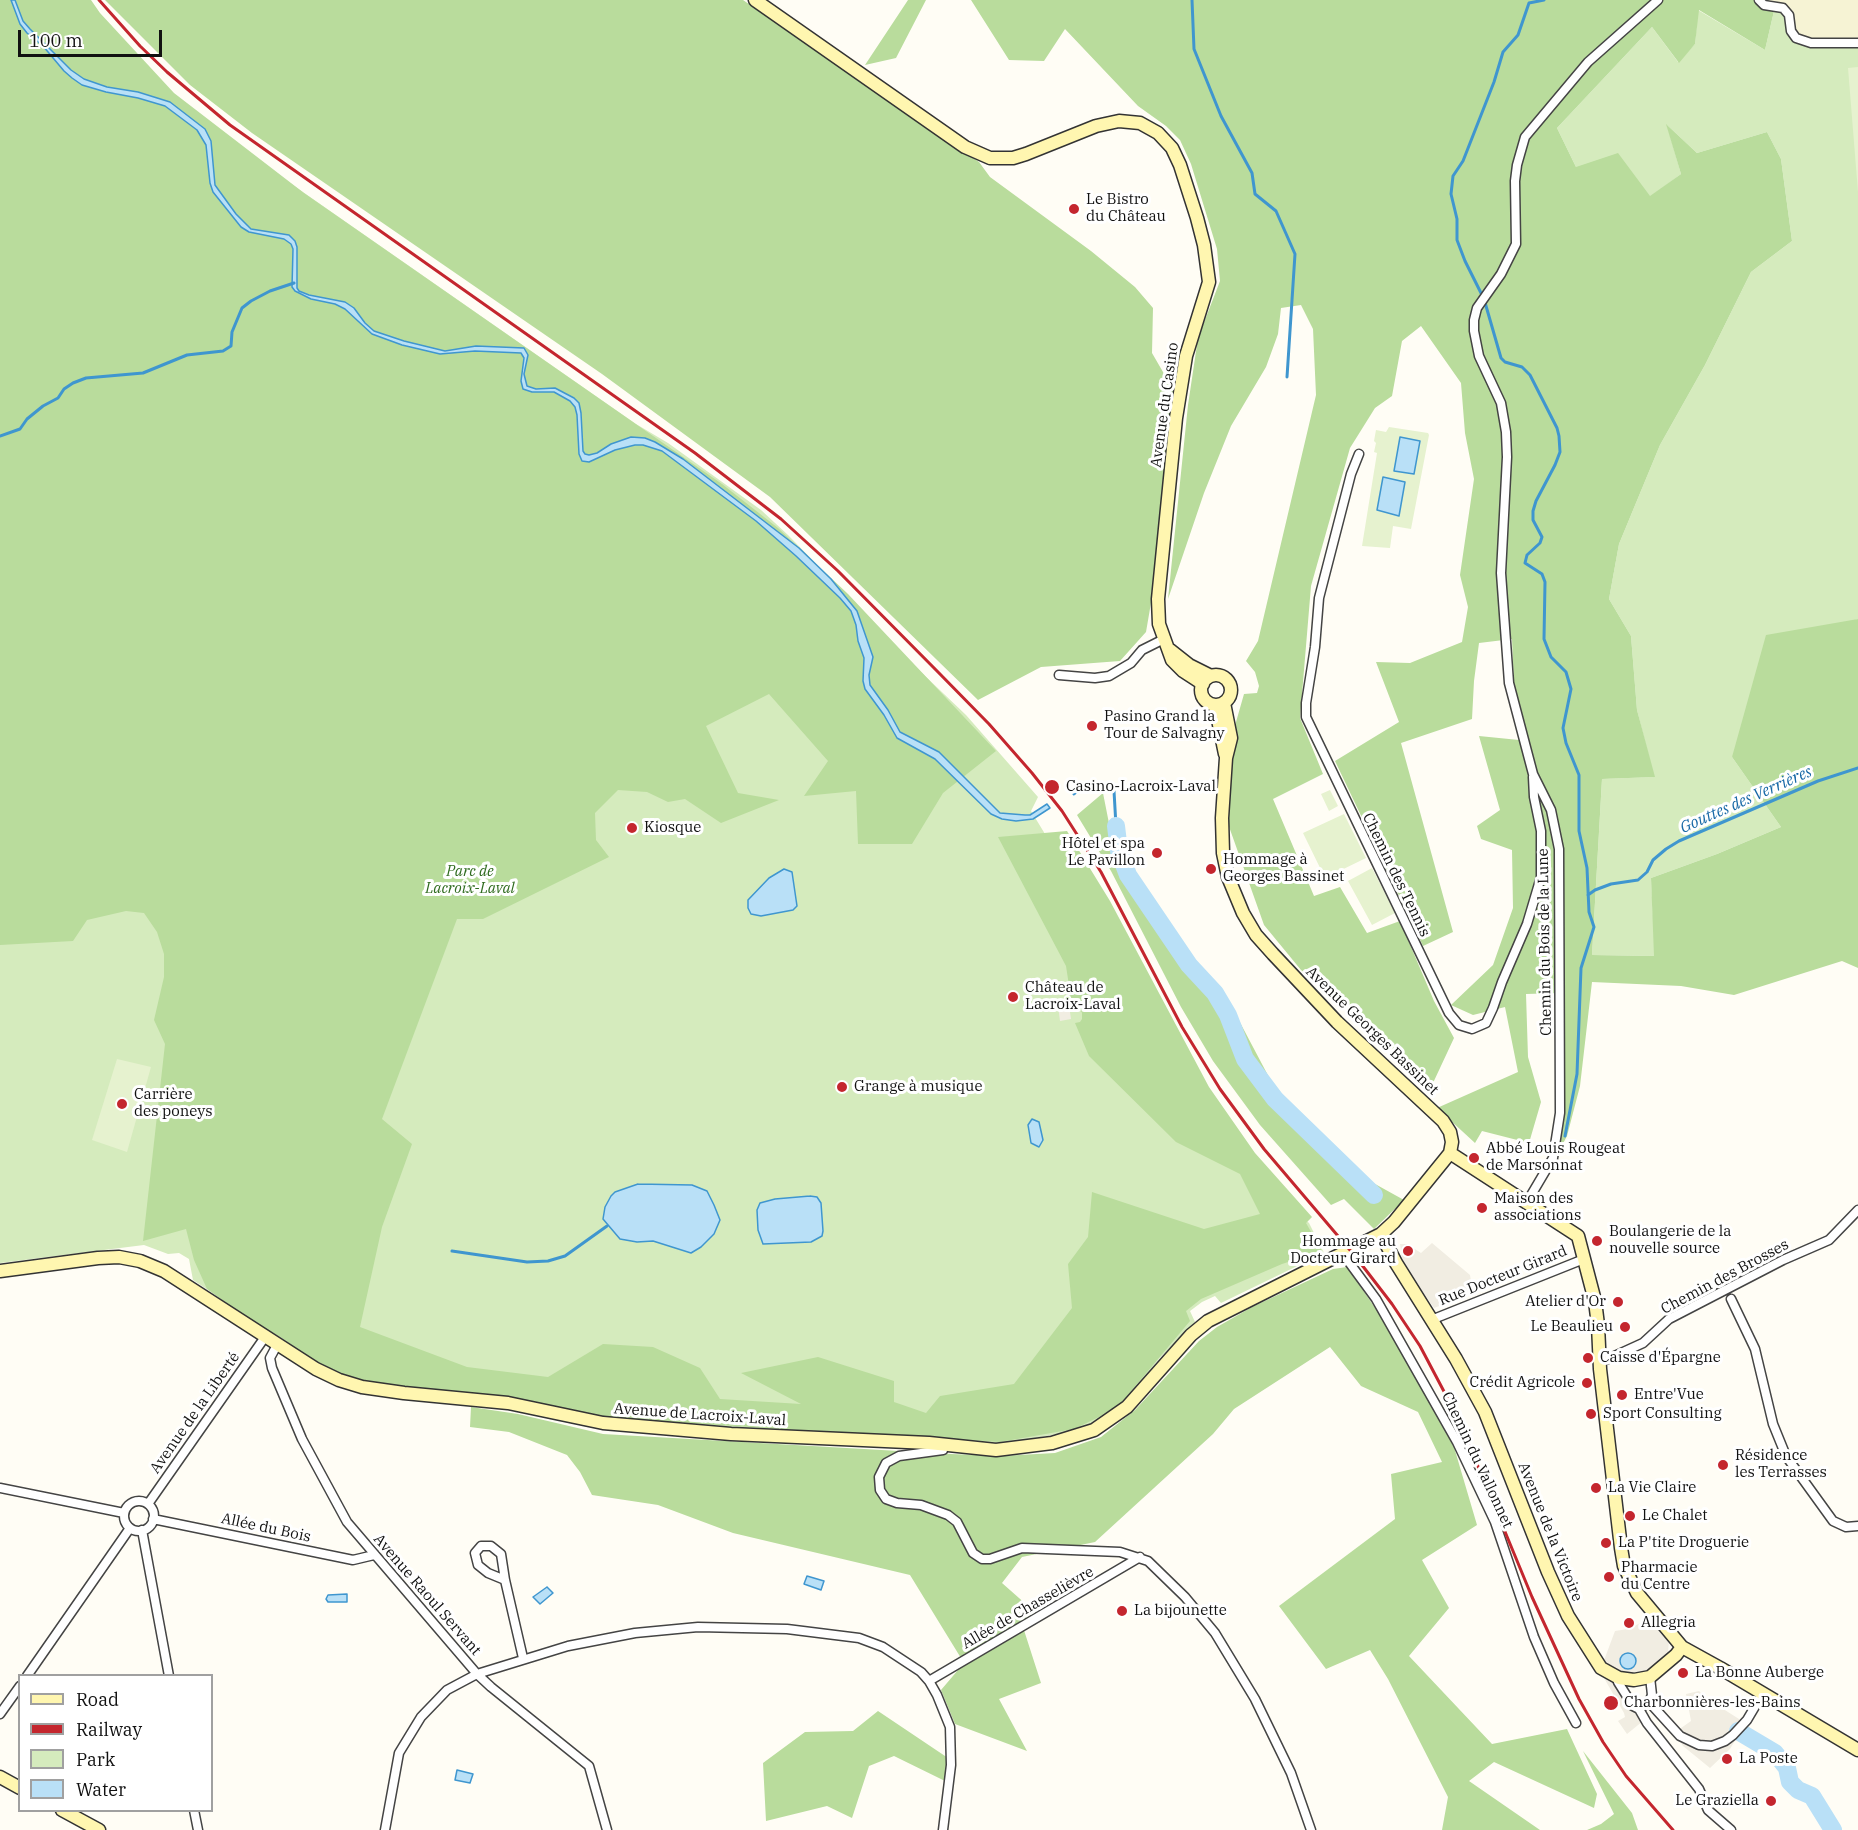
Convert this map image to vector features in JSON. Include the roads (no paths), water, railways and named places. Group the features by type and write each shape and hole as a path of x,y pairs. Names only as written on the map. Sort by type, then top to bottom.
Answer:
{"street":[{"name":"Avenue du Casino","path":"755,0 965,147 990,158 1020,156 1096,126 1119,121 1140,123 1158,133 1172,148 1180,165 1197,218 1204,245 1209,282 1186,356 1176,418 1158,599 1159,624 1166,644"},
{"name":"Chemin du Bois de la Lune","path":"1527,1202 1553,1158 1560,1113 1559,849 1551,810 1533,774 1509,683 1501,573 1507,457 1505,422 1497,393 1476,346 1474,332 1476,309 1501,274 1516,244 1515,181 1517,165 1526,137 1588,62 1658,0"},
{"path":"1759,0 1764,5 1783,8 1789,15 1791,31 1796,38 1811,43 1858,43"},
{"name":"Chemin des Tennis","path":"1359,454 1351,474 1319,598 1316,647 1306,703 1306,717 1449,1013 1459,1025 1472,1029 1486,1023 1493,1008 1527,924 1541,877 1541,831 1534,797 1533,774"},
{"path":"1059,675 1095,678 1109,676 1131,663 1142,650 1166,644 1207,680"},
{"path":"1220,675 1230,684 1230,697 1220,704 1209,703 1203,698 1207,680 1220,675"},
{"name":"Avenue Georges Bassinet","path":"1220,704 1231,738 1226,758 1222,845 1228,877 1243,913 1256,935 1337,1022 1443,1121 1450,1132 1452,1142 1450,1153"},
{"path":"1450,1153 1578,1236 1595,1304 1624,1566 1633,1586 1682,1647 1858,1750"},
{"name":"Avenue de Lacroix-Laval","path":"0,1271 98,1258 119,1257 140,1261 164,1271 316,1369 339,1380 362,1387 508,1403 603,1423 731,1434 996,1450 1052,1443 1094,1430 1127,1407 1191,1335 1208,1322 1376,1237 1394,1222 1450,1153"},
{"name":"Chemin des Brosses","path":"1600,1360 1606,1360 1643,1343 1670,1319 1686,1310 1783,1260 1829,1240 1858,1210"},
{"name":"Avenue de la Victoire","path":"1376,1237 1420,1309 1431,1320 1456,1359 1485,1412 1548,1572 1568,1616 1601,1668 1619,1677"},
{"name":"Chemin du Vallonnet","path":"1343,1254 1376,1299 1457,1442 1495,1522 1534,1637 1554,1683 1576,1723"},
{"name":"Rue Docteur Girard","path":"1431,1320 1584,1259"},
{"path":"1731,1299 1755,1349 1773,1424 1786,1456 1833,1521 1846,1527 1858,1526"},
{"name":"Avenue de la Liberté","path":"148,1504 264,1336"},
{"name":"Avenue Raoul Servant","path":"277,1345 270,1358 272,1368 302,1439 347,1522 477,1674 589,1766 607,1830"},
{"path":"943,1445 943,1450 899,1456 886,1463 879,1477 880,1490 886,1499 897,1503 921,1505 948,1515 957,1522 973,1553 982,1559 990,1559 1022,1548 1120,1552 1140,1557 1156,1568 1185,1597 1215,1633 1255,1699 1291,1773 1311,1830"},
{"path":"0,1488 124,1513"},
{"path":"134,1502 148,1504 153,1510 153,1519 149,1526 141,1530 130,1528 125,1521 126,1508 134,1502"},
{"name":"Allée du Bois","path":"153,1519 353,1560 374,1555"},
{"path":"28,1674 130,1528"},
{"path":"141,1530 169,1674"},
{"name":"Allée de Chasselièvre","path":"929,1681 1140,1557"},
{"path":"505,1580 523,1658"},
{"path":"385,1830 399,1753 421,1717 447,1690 477,1674 568,1646 635,1633 698,1627 787,1629 859,1638 883,1647 921,1672 929,1681 945,1711 950,1727 951,1765 943,1830"},
{"path":"1682,1647 1650,1677 1634,1680 1619,1677 1618,1682 1633,1706 1639,1709 1643,1718 1699,1789 1708,1810 1731,1830"},
{"path":"1639,1709 1649,1702 1652,1695 1650,1677"},
{"path":"0,1714 18,1689"},
{"path":"1649,1702 1680,1736 1699,1744 1712,1746 1733,1735 1747,1720 1763,1693"},
{"path":"0,1777 18,1787"},
{"path":"66,1812 99,1830"},
{"path":"194,1812 198,1830"}],"water":[{"path":"11,0 15,0 23,21 30,29 71,70 84,79 170,102 205,129 211,141 215,185 236,214 251,229 289,235 295,241 299,291 345,302 354,308 374,331 404,341 445,351 476,346 524,348 528,355 524,374 527,386 536,389 555,388 579,403 585,454 597,453 611,444 631,437 645,438 655,442 683,459 799,548 831,579 857,611 873,657 869,675 870,685 900,732 939,752 1000,813 1030,815 1047,804 1050,808 1033,819 1016,821 1002,819 991,814 935,759 897,738 865,689 864,658 858,641 856,625 851,611 840,598 756,521 662,451 635,445 615,450 589,462 582,461 579,454 575,407 570,401 554,392 532,392 523,389 521,381 524,358 521,353 475,351 440,354 402,345 372,334 345,309 335,304 311,299 295,291 292,287 293,249 291,244 284,239 249,232 241,227 213,192 206,145 197,130 165,106 82,85 64,71 43,46 27,33 20,24"},
{"path":"1400,437 1420,441 1414,474 1394,471"},
{"path":"1383,477 1405,482 1399,516 1377,510"},
{"path":"784,869 792,872 797,906 793,910 761,916 751,914 748,900 769,878"},
{"path":"1032,1119 1039,1122 1043,1140 1039,1147 1031,1143 1028,1125"},
{"path":"638,1184 692,1185 707,1191 720,1220 714,1234 691,1253 653,1241 637,1242 620,1239 603,1219 605,1207 615,1192"},
{"path":"817,1197 821,1203 822,1236 811,1242 763,1244 758,1230 757,1210 760,1203 775,1199"},
{"path":"807,1576 824,1581 821,1590 804,1584"},
{"path":"547,1587 553,1593 540,1604 533,1597"},
{"path":"347,1594 347,1602 328,1602 326,1599 328,1595"},
{"path":"1628,1653 1634,1655 1636,1661 1634,1667 1628,1669 1622,1667 1620,1661 1622,1655"},
{"path":"457,1770 473,1774 470,1783 455,1780"}],"waterway":[{"path":"1192,0 1194,49 1221,116 1252,173 1255,194 1276,211 1295,254 1287,377"},
{"path":"1544,0 1529,3 1518,35 1503,52 1494,82 1463,161 1453,176 1451,194 1457,219 1457,240 1484,299 1501,358 1505,362 1522,367 1530,375 1559,436 1560,452 1533,511 1533,520 1542,537 1540,543 1527,555 1525,563 1542,574 1545,582 1544,639 1551,657 1566,672 1571,689 1563,728 1566,743 1579,775 1579,831 1587,868 1589,912 1594,927 1581,968 1577,1074 1565,1136"},
{"path":"0,436 20,429 27,419 58,398 64,389 86,378 143,373 187,355 223,351 231,346 232,332 242,308 270,291 294,283"},
{"name":"Gouttes des Verrières","path":"1588,895 1611,884 1638,880 1647,872 1653,860 1679,841 1818,781 1858,768"},
{"path":"1074,794 1083,786 1088,785 1114,791 1116,826"},
{"path":"1116,826 1119,851 1128,875 1189,965 1215,993 1228,1015 1245,1059 1275,1099 1374,1195"},
{"path":"452,1251 527,1262 548,1261 565,1256 607,1226"},
{"path":"1738,1731 1775,1753 1787,1768 1790,1782 1798,1790 1812,1796 1833,1830"}],"railway":[{"path":"99,0 167,72 230,125 695,453 781,519 838,571 938,672 989,724 1032,773 1062,811 1101,872 1182,1027 1220,1089 1264,1149 1355,1256 1392,1304 1420,1346 1458,1418 1532,1597 1579,1699 1603,1742 1626,1776 1673,1830"}],"place":[{"name":"Le Bistro du Château","path":"1074,209"},
{"name":"Pasino Grand la Tour de Salvagny","path":"1092,726"},
{"name":"Casino-Lacroix-Laval","path":"1052,787"},
{"name":"Kiosque","path":"632,828"},
{"name":"Hôtel et spa Le Pavillon","path":"1157,853"},
{"name":"Hommage à Georges Bassinet","path":"1211,869"},
{"name":"Château de Lacroix-Laval","path":"1013,997"},
{"name":"Grange à musique","path":"842,1087"},
{"name":"Carrière des poneys","path":"122,1104"},
{"name":"Abbé Louis Rougeat de Marsonnat","path":"1474,1158"},
{"name":"Maison des associations","path":"1482,1208"},
{"name":"Boulangerie de la nouvelle source","path":"1597,1241"},
{"name":"Hommage au Docteur Girard","path":"1408,1251"},
{"name":"Atelier d'Or","path":"1618,1302"},
{"name":"Le Beaulieu","path":"1625,1327"},
{"name":"Caisse d'Épargne","path":"1588,1358"},
{"name":"Crédit Agricole","path":"1587,1383"},
{"name":"Entre'Vue","path":"1622,1395"},
{"name":"Sport Consulting","path":"1591,1414"},
{"name":"Résidence les Terrasses","path":"1723,1465"},
{"name":"La Vie Claire","path":"1596,1488"},
{"name":"Le Chalet","path":"1630,1516"},
{"name":"La P'tite Droguerie","path":"1606,1543"},
{"name":"Pharmacie du Centre","path":"1609,1577"},
{"name":"La bijounette","path":"1122,1611"},
{"name":"Allegria","path":"1629,1623"},
{"name":"La Bonne Auberge","path":"1683,1673"},
{"name":"Charbonnières-les-Bains","path":"1611,1703"},
{"name":"La Poste","path":"1727,1759"},
{"name":"Le Graziella","path":"1771,1801"}],"park label":[{"name":"Parc de Lacroix-Laval","path":"470,880"}]}
